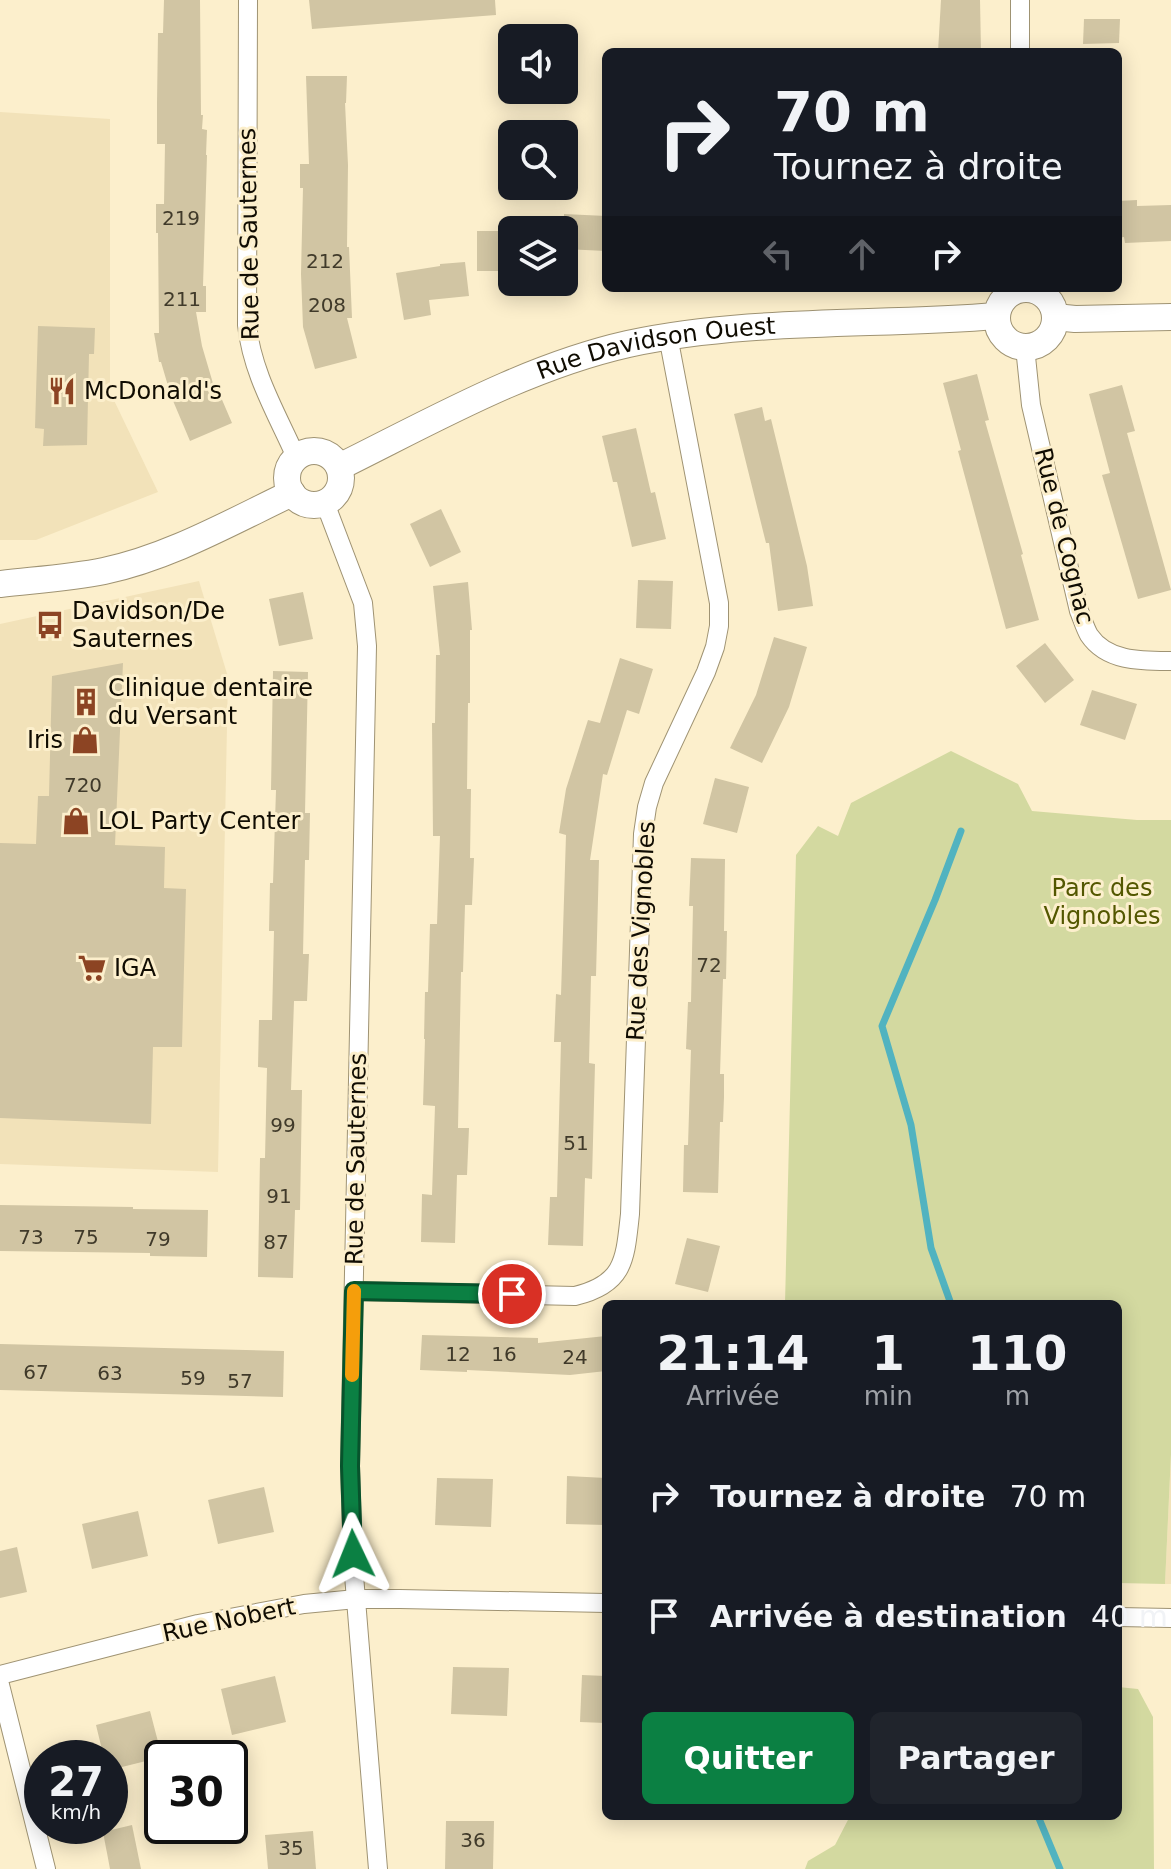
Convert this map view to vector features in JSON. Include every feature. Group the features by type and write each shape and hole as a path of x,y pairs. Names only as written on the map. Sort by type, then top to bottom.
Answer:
{"street":[{"name":"Rue de Sauternes","path":"248,0 249,345 258,375 296,457"},
{"path":"1020,0 1020,48"},
{"path":"1014,292 1001,303 998,325 1008,341 1025,347 1047,339 1053,329 1055,317 1052,305 1046,296 1038,292"},
{"name":"Rue Davidson Ouest","path":"339,467 499,388 586,356 626,345 668,336 767,325 997,316"},
{"path":"1055,317 1171,317"},
{"name":"Rue des Vignobles","path":"354,1291 575,1296 592,1292 607,1283 624,1258 630,1214 643,834 647,807 664,758 706,672 719,626 719,603 668,336"},
{"name":"Rue de Cognac","path":"1025,347 1031,405 1079,611 1088,633 1101,648 1122,658 1171,661"},
{"path":"308,452 320,452 332,457 339,467 340,488 325,503 307,504 298,500 288,484 290,465 296,457 308,452"},
{"path":"0,584 104,571 140,560 182,545 292,493"},
{"name":"Rue de Sauternes","path":"325,503 363,603 367,646 350,1466 356,1599 378,1869"},
{"name":"Rue Nobert","path":"0,1675 198,1624 304,1604 356,1599 602,1603"},
{"path":"1122,1617 1171,1618"},
{"path":"0,1685 46,1869"}],"shaded area":[{"path":"0,112 110,119 110,392 158,492 36,540 0,540"},
{"path":"199,581 228,677 218,1172 0,1164 0,624"},
{"path":"1171,1454 1171,1584 1165,1584"}],"green space":[{"name":"Parc des Vignobles","path":"951,751 1018,784 1032,811 1171,820 1171,1454 1165,1584 1122,1583 1122,1300 785,1300 796,855 818,826 838,836 851,803"},
{"path":"1122,1687 1138,1689 1153,1717 1154,1869 805,1869 808,1861 835,1845 848,1820 1122,1820"}],"building":[{"path":"164,0 200,0 201,115 202,129 207,130 203,286 206,286 206,312 196,312 217,397 220,395 232,423 190,441 159,362 154,333 159,333 156,204 164,204 165,144 157,144 157,103 158,33 163,33"},
{"path":"309,0 495,0 496,15 312,29"},
{"path":"941,0 980,0 981,48 938,48"},
{"path":"1084,19 1120,19 1119,43 1083,44"},
{"path":"306,76 347,76 347,247 352,318 347,318 357,358 315,369 303,327 301,274 303,188 300,188 300,164 309,164"},
{"path":"1137,200 1137,206 1171,205 1171,241 1125,243 1122,237 1122,201"},
{"path":"564,214 602,216 602,251 578,250 578,216"},
{"path":"477,231 498,231 498,271 477,271"},
{"path":"465,262 469,296 429,300 431,315 404,320 396,273"},
{"name":"McDonald's","path":"38,326 95,328 94,354 89,354 87,445 43,446 44,429 35,428"},
{"path":"977,374 989,420 985,421 1039,620 1006,629 943,383"},
{"path":"1122,385 1135,431 1127,433 1171,590 1138,599 1102,475 1110,473 1089,394"},
{"path":"762,407 765,421 771,419 807,566 813,606 778,611 769,543 766,543 734,414"},
{"path":"636,428 651,493 655,492 666,539 632,547 617,482 613,482 602,436"},
{"path":"441,509 461,552 430,567 410,524"},
{"path":"638,580 673,581 671,629 636,628"},
{"path":"468,582 472,630 467,789 471,789 470,858 474,858 472,905 465,905 461,972 458,1128 469,1128 467,1175 457,1175 455,1243 421,1242 422,1194 432,1195 435,1106 423,1105 425,992 428,992 430,924 437,924 440,836 433,836 432,723 435,723 436,655 440,655 433,586"},
{"path":"303,592 313,639 279,646 269,599"},
{"path":"774,637 807,647 789,707 762,763 730,748 756,695"},
{"path":"1045,643 1074,680 1045,703 1016,666"},
{"path":"620,658 653,669 639,714 627,710 607,775 603,774 590,860 599,860 596,976 591,976 589,1063 595,1064 592,1179 585,1178 583,1246 548,1245 550,1197 557,1197 561,1042 554,1042 556,994 561,995 566,835 559,833 566,789 588,720 600,723"},
{"name":"IGA","path":"123,663 115,845 165,847 164,888 186,889 182,1047 153,1047 151,1124 0,1118 0,843 36,844 38,796 49,796 52,676"},
{"path":"273,671 308,672 305,813 310,813 309,860 305,860 303,954 309,954 307,1001 294,1001 291,1090 302,1090 300,1210 295,1210 293,1278 258,1277 260,1158 265,1158 267,1068 258,1067 259,1020 272,1020 274,931 269,931 276,790 271,790"},
{"path":"1092,690 1137,704 1125,740 1080,725"},
{"path":"715,778 749,787 737,833 703,824"},
{"path":"691,858 725,859 726,979 723,979 720,1074 724,1074 724,1097 723,1122 720,1122 718,1193 683,1192 691,1050 686,1049 688,1002 691,1002"},
{"path":"0,1205 208,1210 207,1257 0,1251"},
{"path":"687,1238 720,1246 708,1292 675,1284"},
{"path":"422,1335 538,1338 538,1343 602,1336 602,1371 570,1375 420,1370"},
{"path":"0,1344 284,1351 283,1397 0,1390"},
{"path":"567,1476 602,1478 602,1525 566,1524"},
{"path":"437,1478 493,1479 491,1527 435,1525"},
{"path":"264,1487 274,1532 218,1544 208,1500"},
{"path":"138,1511 148,1556 92,1569 82,1524"},
{"path":"17,1547 27,1592 0,1598 0,1551"},
{"path":"453,1667 509,1668 507,1716 451,1714"},
{"path":"582,1675 602,1676 602,1723 580,1722"},
{"path":"275,1676 286,1722 232,1735 221,1689"},
{"path":"150,1711 158,1740 144,1740 144,1762 128,1766 128,1740 100,1740 96,1725"},
{"path":"446,1821 494,1821 493,1869 445,1869"},
{"path":"132,1825 141,1869 110,1869 105,1844 128,1844 128,1826"},
{"path":"313,1831 316,1869 268,1869 265,1835"}],"waterway":[{"path":"950,1300 931,1248 911,1125 882,1026 961,831"},
{"path":"1040,1820 1060,1869"}],"slow traffic":[{"path":"352,1375 354,1291"}],"place":[{"name":"McDonald's","path":"62,391"},
{"name":"Davidson/De Sauternes","path":"50,625"},
{"name":"Clinique dentaire du Versant","path":"86,702"},
{"name":"Iris","path":"85,740"},
{"name":"LOL Party Center","path":"76,821"},
{"name":"IGA","path":"92,968"}],"route":[{"path":"353,1554 350,1466 354,1291 512,1294"}]}
